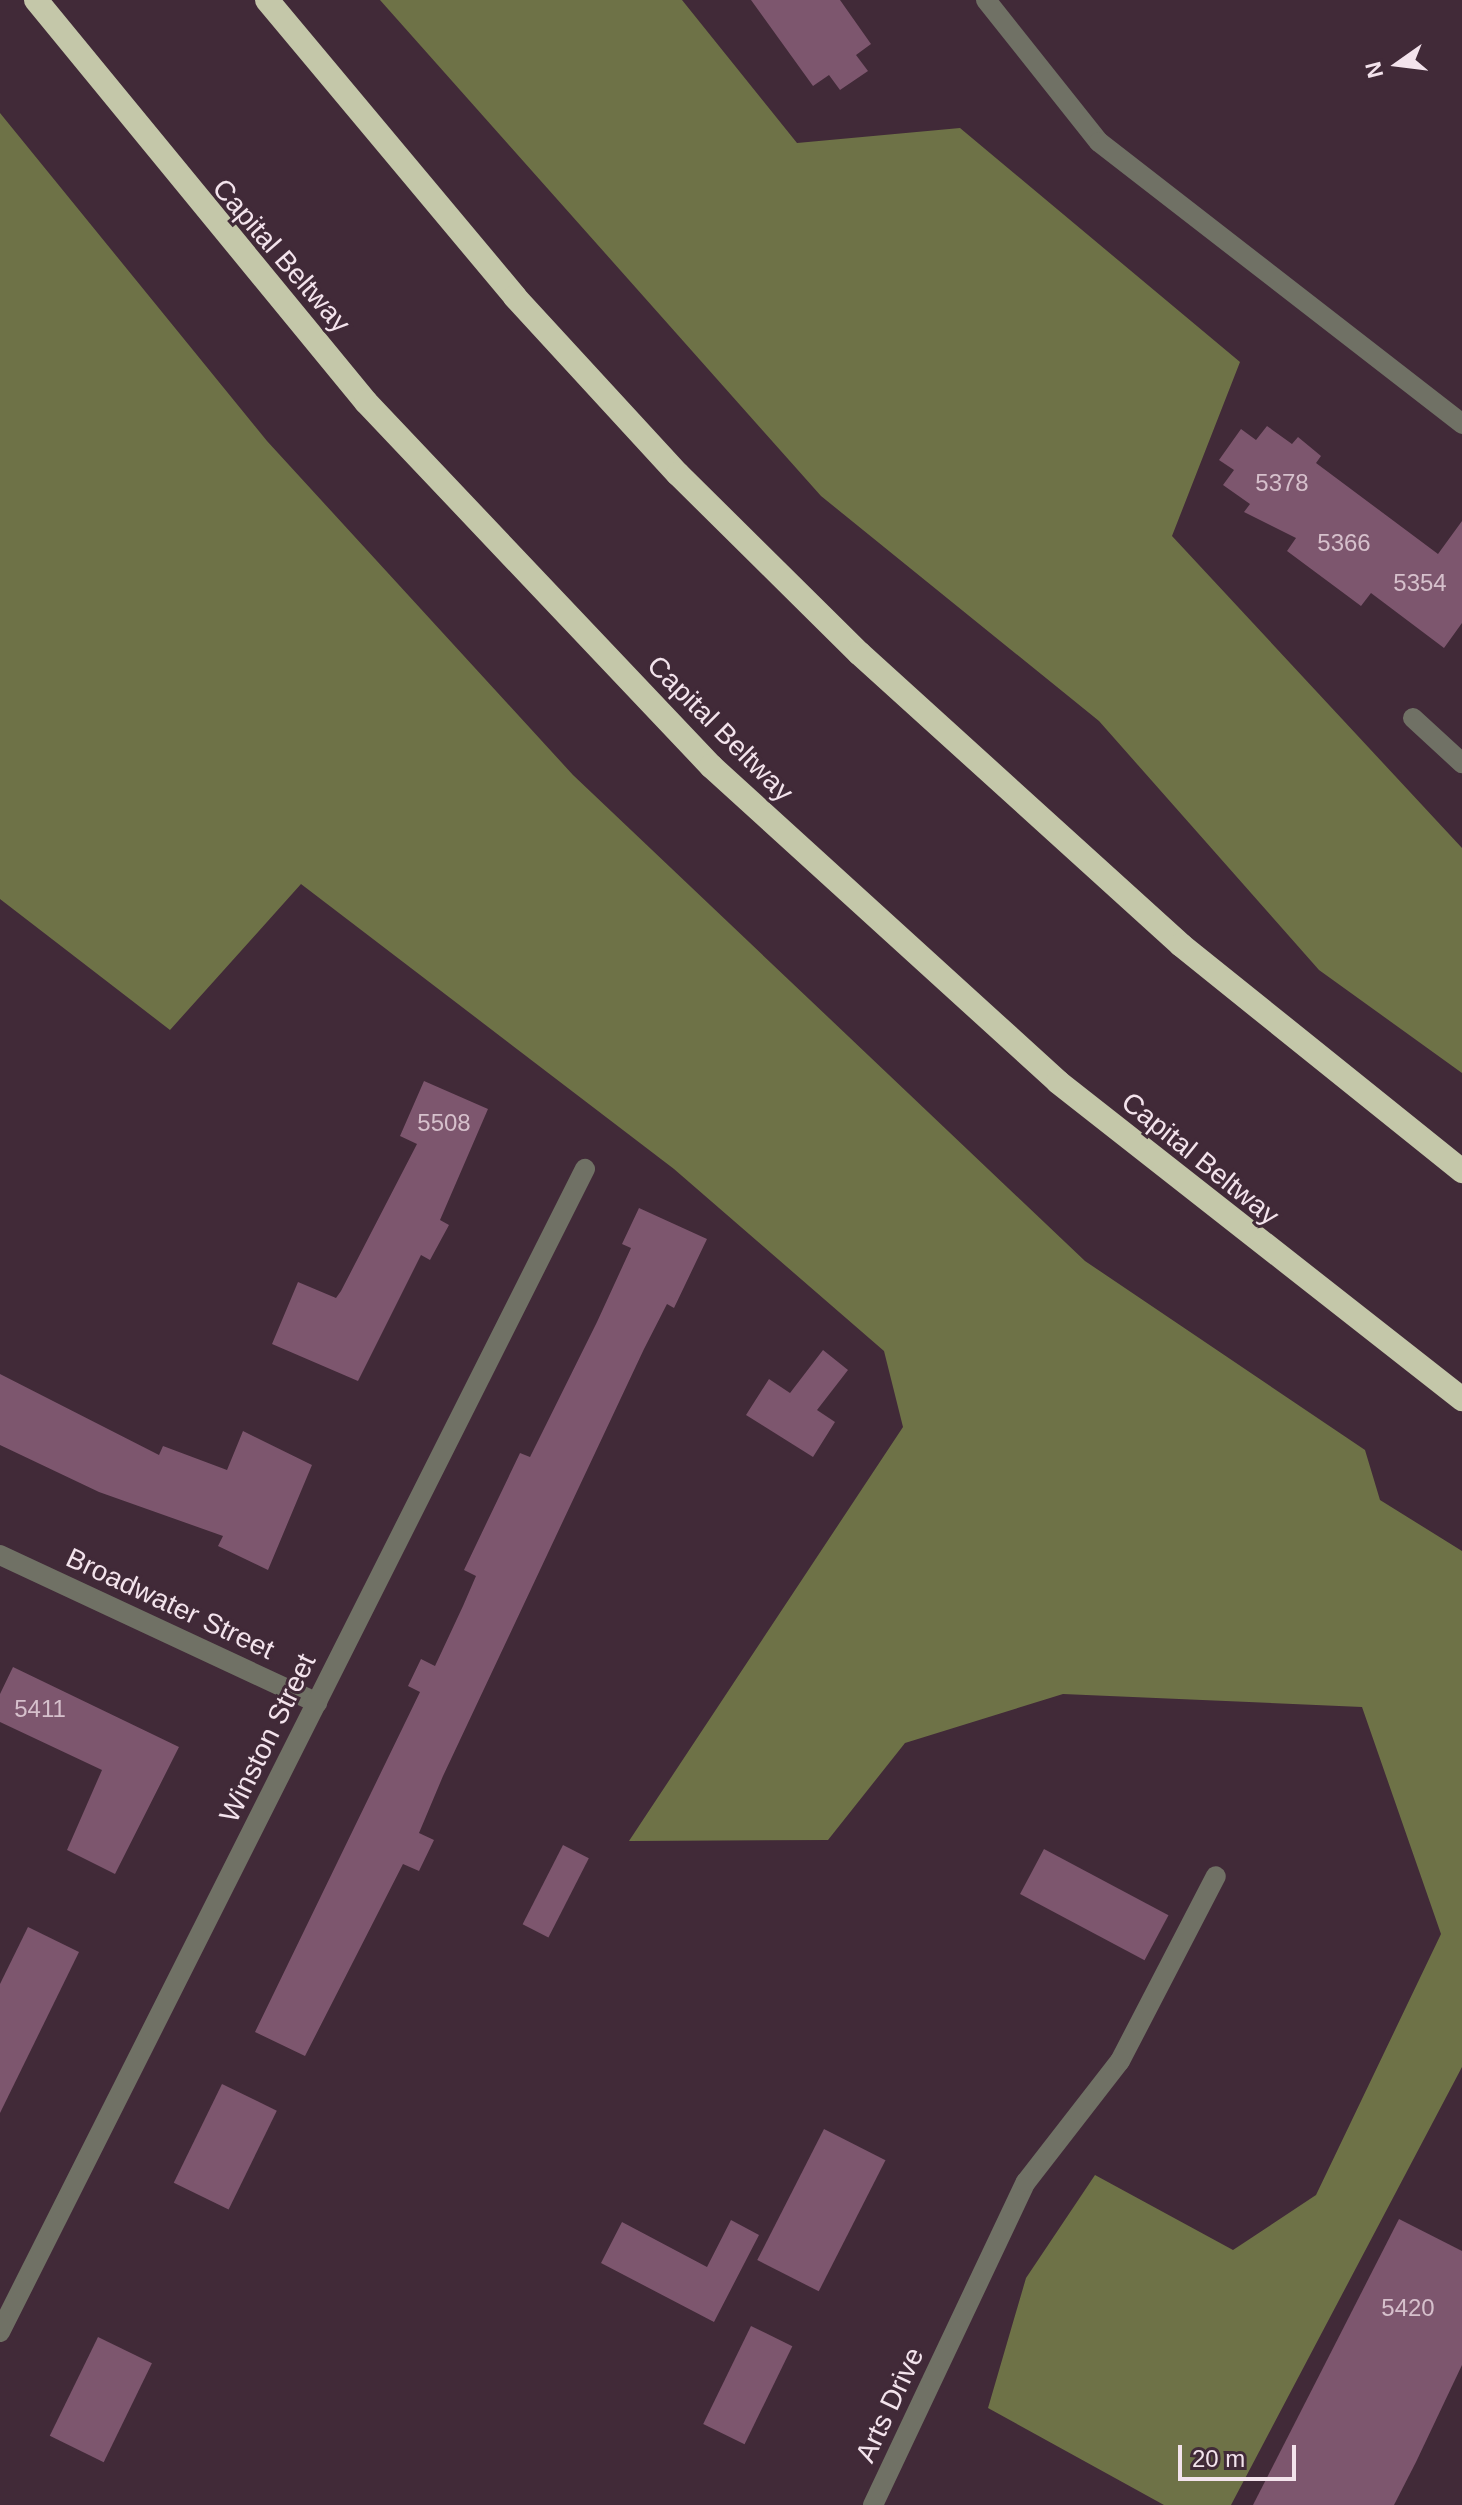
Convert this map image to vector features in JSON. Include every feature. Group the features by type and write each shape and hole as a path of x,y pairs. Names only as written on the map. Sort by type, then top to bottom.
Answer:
{"highway":[{"name":"Capital Beltway","path":"36,0 366,402 711,766 1058,1082 1462,1399"},
{"path":"267,0 515,297 678,474 859,653 1181,945 1462,1171"}],"street":[{"path":"986,0 1099,142 1462,424"},
{"path":"1413,718 1462,763"},
{"name":"Winston Street","path":"0,2332 585,1169"},
{"name":"Broadwater Street","path":"0,1555 317,1703"},
{"name":"Arts Drive","path":"873,2505 1026,2182 1120,2061 1216,1876"}],"green space":[{"path":"380,0 682,0 797,143 960,128 1240,362 1172,536 1462,848 1462,1073 1319,970 1099,721 821,496"},
{"path":"0,113 267,441 573,775 1085,1261 1365,1450 1380,1500 1462,1551 1462,2067 1231,2505 1164,2505 988,2408 1026,2278 1095,2175 1233,2250 1316,2195 1441,1934 1362,1707 1063,1694 905,1743 828,1840 629,1841 903,1427 884,1351 674,1169 301,884 170,1030 0,899"}],"building":[{"path":"751,0 840,0 871,44 856,55 868,71 840,90 829,75 813,86"},
{"path":"1267,426 1292,444 1298,437 1321,456 1316,463 1438,554 1462,521 1462,623 1444,648 1371,593 1361,606 1287,551 1296,538 1244,512 1250,504 1223,485 1234,470 1219,460 1241,429 1256,440"},
{"path":"424,1081 488,1109 440,1220 449,1225 430,1260 421,1255 358,1381 272,1344 298,1282 336,1298 341,1291 417,1144 400,1136"},
{"path":"639,1208 707,1239 674,1308 667,1304 644,1349 443,1776 419,1833 434,1840 419,1871 403,1864 305,2056 255,2032 420,1692 408,1686 421,1659 435,1666 463,1606 476,1576 464,1570 520,1453 530,1457 597,1322 631,1248 622,1244"},
{"path":"823,1350 848,1370 817,1410 835,1422 813,1457 746,1415 769,1379 790,1393"},
{"path":"0,1374 159,1455 163,1446 227,1470 243,1431 312,1465 268,1570 218,1546 223,1536 99,1492 0,1445"},
{"path":"13,1667 179,1747 115,1874 67,1850 102,1770 0,1722 0,1694"},
{"path":"563,1845 589,1858 548,1937 523,1924"},
{"path":"1044,1849 1168,1915 1145,1960 1020,1894"},
{"path":"28,1927 79,1952 0,2113 0,1984"},
{"path":"222,2084 277,2111 229,2210 174,2183"},
{"path":"824,2129 885,2160 819,2291 757,2260"},
{"path":"1399,2219 1462,2251 1462,2365 1416,2462 1394,2505 1253,2505"},
{"path":"731,2220 759,2235 714,2322 601,2263 622,2222 707,2267"},
{"path":"751,2326 792,2346 745,2444 703,2424"},
{"path":"98,2337 152,2363 104,2462 50,2436"}]}
